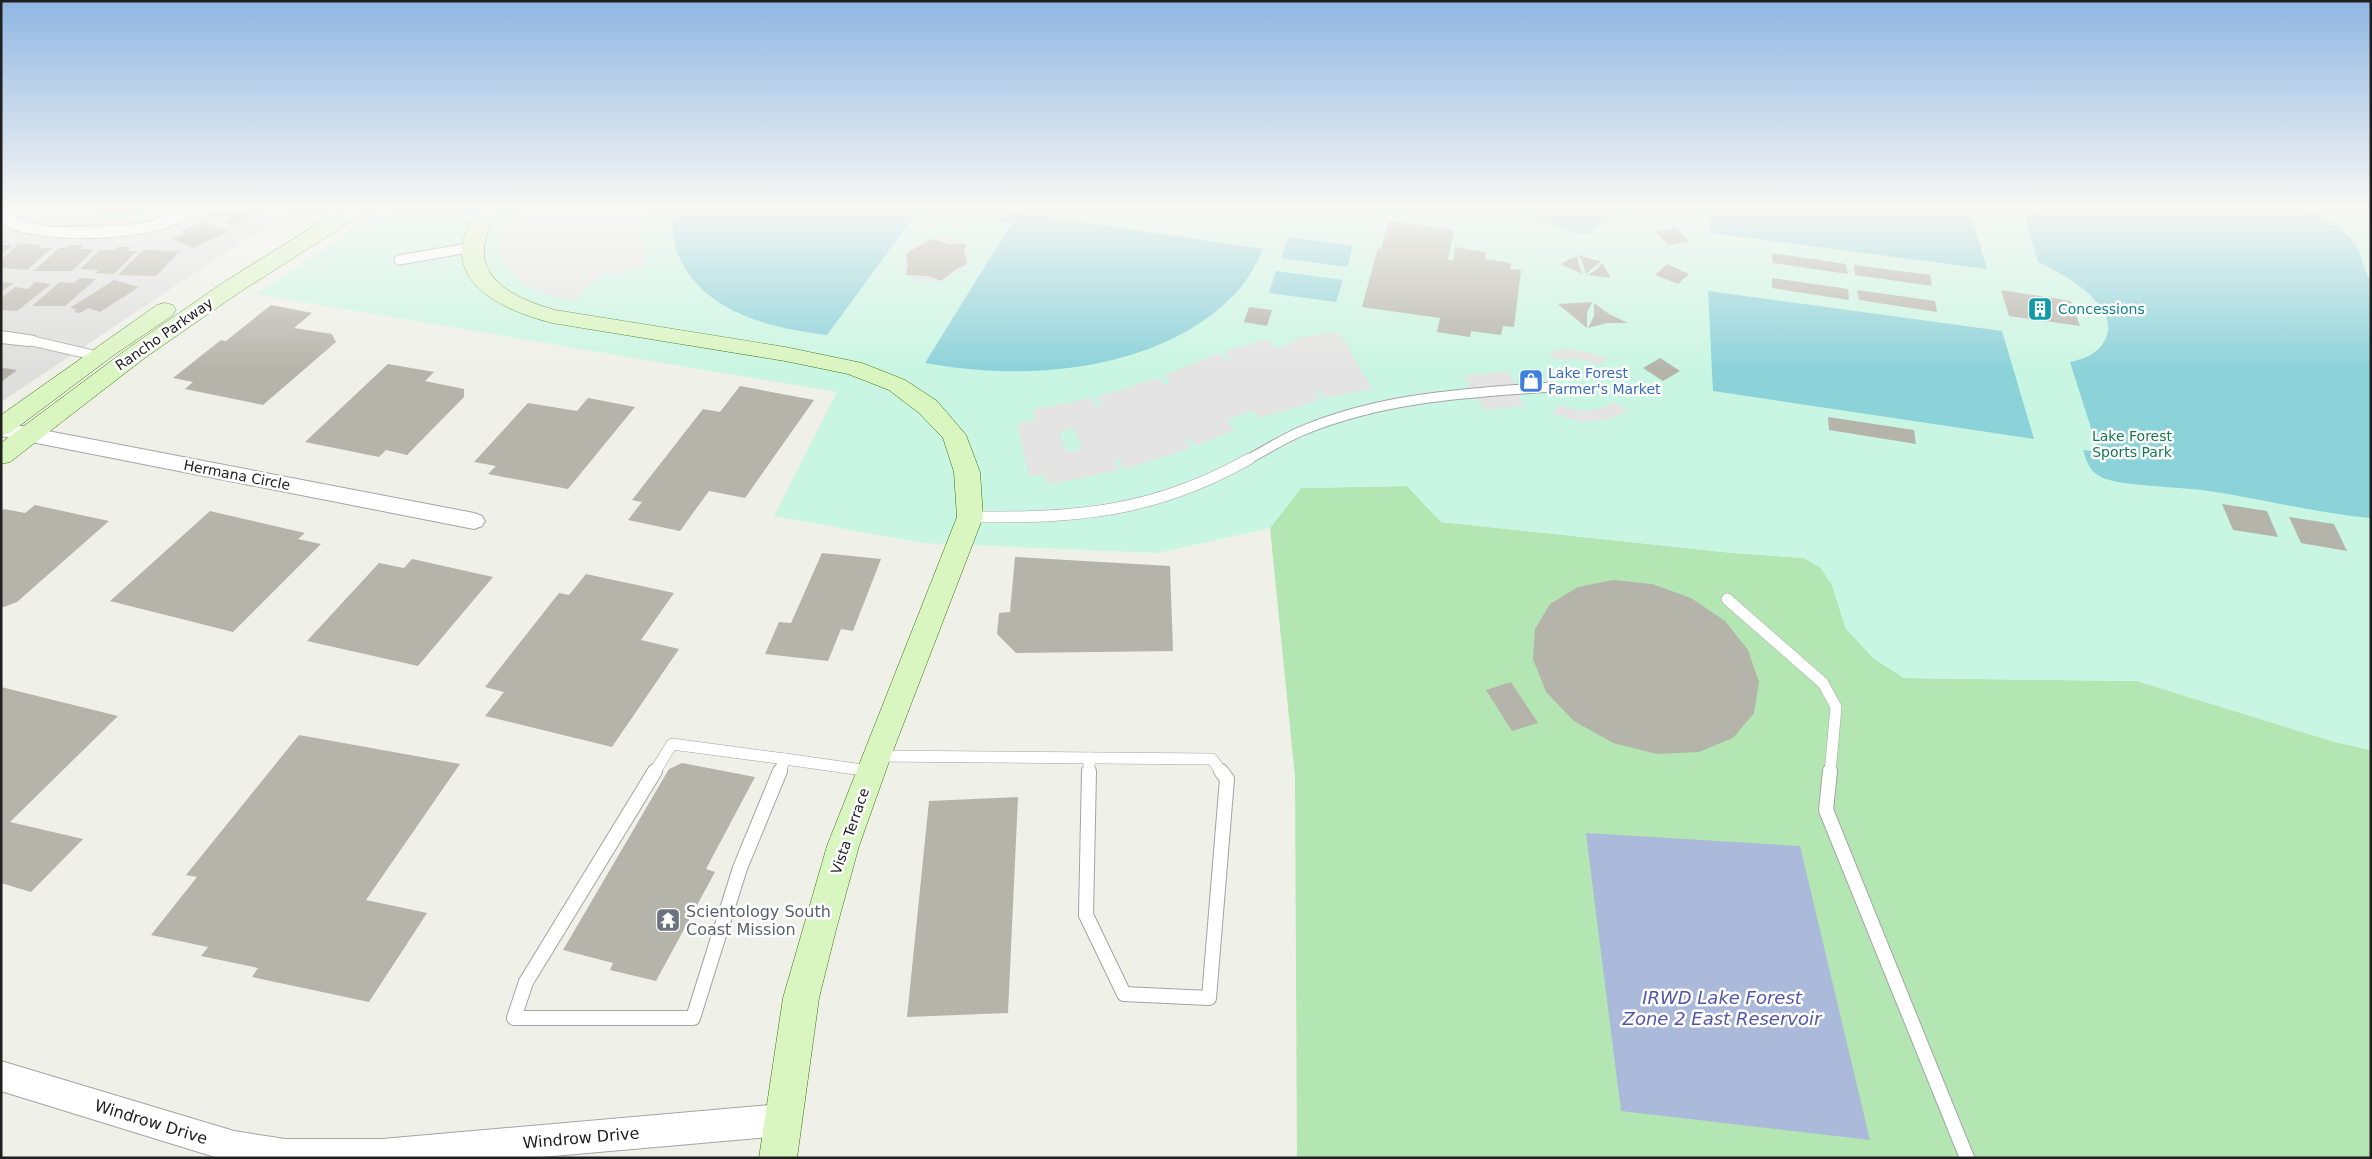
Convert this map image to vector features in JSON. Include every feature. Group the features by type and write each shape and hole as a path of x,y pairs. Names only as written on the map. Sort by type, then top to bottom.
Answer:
{"street":[{"name":"Rancho Parkway","path":"1,428 98,356 241,261"},
{"name":"Rancho Parkway","path":"1,456 138,352 224,292 274,261"},
{"path":"477,261 480,277 494,291 517,305 552,316 785,354 854,368 897,385 928,407 954,435 967,472 970,517"},
{"path":"1,338 28,340"},
{"name":"Hermana Circle","path":"1,428 474,520"},
{"name":"Vista Terrace","path":"778,1158 801,998 820,926 844,846 873,764 970,517"},
{"name":"Windrow Drive","path":"1,1076 234,1147 285,1155 382,1155 782,1120"}],"lane":[{"path":"28,340 98,356"},
{"path":"970,517 1064,517 1130,507 1165,498 1194,487 1289,437 1356,412 1417,398 1552,387"},
{"path":"1726,599 1823,683 1836,707 1826,810 1967,1158"},
{"path":"785,759 740,868 693,1018 514,1018 526,982 672,744 785,759 873,764 1089,758 1212,759 1227,779 1210,998 1124,994 1086,915 1089,758"}],"shaded area":[{"path":"1,261 212,261 211,262 1,402"},
{"path":"505,261 644,261 645,266 598,277 575,300 551,296 523,284 510,270"},
{"path":"905,261 923,261 913,274 934,278 947,261 968,261 963,268 950,277 936,281 917,280 905,272"},
{"path":"1340,333 1372,389 1325,398 1317,389 1315,391 1320,400 1260,418 1254,412 1249,411 1229,420 1228,423 1235,430 1196,446 1187,438 1185,440 1191,448 1125,469 1118,459 1114,461 1119,470 1077,479 1048,484 1044,475 1029,476 1017,423 1035,420 1034,409 1091,398 1095,406 1099,407 1101,405 1097,397 1158,378 1165,385 1169,385 1170,383 1163,376 1219,353 1225,360 1230,360 1224,352 1268,339 1273,346 1286,346 1299,338","holes":["1062,430 1075,430 1081,447 1079,450 1070,452 1065,450 1060,433"]},
{"path":"1565,349 1587,352 1608,358 1600,365 1577,359 1556,360 1549,352"},
{"path":"1509,371 1524,406 1483,410 1476,393 1472,393 1464,375"},
{"path":"1614,402 1628,410 1611,419 1582,422 1552,414 1559,405 1587,411 1602,408"}],"green space":[{"name":"Lake Forest Sports Park","path":"306,261 2371,261 2371,750 2335,742 2137,681 1904,678 1874,659 1846,629 1832,585 1821,568 1804,558 1733,553 1441,522 1407,486 1301,488 1270,528 1157,553 922,543 774,516 837,392 256,294"},
{"path":"681,261 881,261 827,335 785,328 743,315 706,293 692,278"},
{"path":"988,261 1257,261 1240,289 1204,320 1169,340 1130,355 1090,365 1048,370 964,369 925,363"},
{"path":"1304,261 1349,261 1347,267"},
{"path":"1926,261 1985,261 1987,269"},
{"path":"2362,261 2371,282 2371,518 2329,513 2202,490 2121,482 2109,480 2094,472 2089,466 2083,450 2092,451 2097,447 2070,362 2090,355 2099,349 2105,340 2108,327 2106,315 2087,292 2061,274 2038,262"},
{"path":"1276,271 1343,280 1336,302 1269,293"},
{"path":"1708,291 2002,331 2034,439 1713,391"},
{"path":"1407,486 1441,522 1733,553 1804,558 1821,568 1832,585 1846,629 1904,678 2137,681 2335,742 2371,750 2371,1158 1297,1158 1295,777 1270,528 1301,488"}],"water":[{"name":"IRWD Lake Forest Zone 2 East Reservoir","path":"1586,833 1800,846 1870,1140 1621,1111"}],"building":[{"path":"1,261 37,261 27,270 1,268"},
{"path":"45,261 82,261 72,271 34,271"},
{"path":"88,261 127,261 114,274 95,273 99,270 80,269"},
{"path":"132,261 170,261 156,276 118,275"},
{"path":"907,261 966,261 967,264 956,269 941,281 929,276 906,275"},
{"path":"1374,261 1499,261 1511,263 1510,269 1521,270 1514,327 1503,326 1501,335 1471,331 1470,337 1437,332 1440,318 1362,307"},
{"path":"1566,261 1578,261 1583,274 1560,264"},
{"path":"1582,261 1601,261 1586,274"},
{"path":"1773,261 1826,261 1846,264 1848,274 1773,263"},
{"path":"1602,263 1611,278 1588,275 1596,270"},
{"path":"1667,264 1689,274 1678,284 1655,275"},
{"path":"1854,265 1930,275 1932,286 1855,275"},
{"path":"80,278 96,279 65,306 32,306 60,282 74,283"},
{"path":"1772,278 1848,289 1849,300 1772,288"},
{"path":"114,280 139,287 100,312 88,308 80,313 74,312 77,309 70,308"},
{"path":"1,282 14,283 1,292"},
{"path":"35,282 51,284 17,311 1,310 1,298 15,287 28,289"},
{"path":"1857,290 1935,301 1937,312 1859,300"},
{"name":"Concessions","path":"2001,290 2071,301 2080,326 2009,316"},
{"path":"1592,302 1587,313 1587,328 1558,304"},
{"path":"1594,303 1609,314 1628,323 1607,323 1588,328 1594,316"},
{"path":"271,305 312,313 294,328 332,334 336,342 263,405 185,389 193,382 173,378 221,340 226,341"},
{"path":"1249,307 1272,310 1267,326 1244,322"},
{"path":"1660,358 1680,371 1663,381 1643,368"},
{"path":"388,364 434,372 425,381 464,389 464,397 407,455 386,450 379,457 305,442"},
{"path":"4,368 17,370 1,382 1,370"},
{"path":"740,386 814,400 745,498 709,491 680,531 628,520 642,502 632,500 703,409 720,412"},
{"path":"588,398 635,407 568,489 488,474 496,466 474,462 528,403 577,411"},
{"path":"1828,417 1914,430 1916,444 1829,430"},
{"path":"2222,504 2267,511 2278,537 2233,530"},
{"path":"35,505 109,521 17,602 1,608 1,511 4,509 25,513"},
{"path":"210,511 305,533 298,539 321,544 233,632 110,601"},
{"path":"2289,517 2334,524 2347,551 2301,543"},
{"path":"822,553 881,559 853,631 841,629 828,661 765,654 779,622 791,623"},
{"path":"1015,557 1170,566 1173,651 1016,653 997,634 999,613 1010,612"},
{"path":"412,559 493,577 418,666 307,641 379,563 404,568"},
{"path":"586,574 674,593 641,640 679,649 612,747 485,716 504,692 485,687 559,593 569,595"},
{"path":"1613,580 1652,584 1691,598 1725,621 1748,650 1759,682 1754,713 1733,738 1699,752 1657,754 1613,743 1574,721 1546,692 1533,659 1535,629 1550,604 1578,587"},
{"path":"1511,682 1538,723 1512,731 1486,690"},
{"path":"1,687 118,716 10,822 83,839 31,892 1,883"},
{"path":"299,735 460,764 366,900 427,913 369,1002 252,977 258,968 201,956 208,947 151,935 197,877 186,875"},
{"path":"682,763 755,777 706,869 715,872 656,981 610,970 613,963 563,950 669,769"},
{"path":"1018,797 1008,1013 907,1017 929,801"}],"place":[{"name":"Concessions","path":"2040,309"},
{"name":"Lake Forest Farmer's Market","path":"1531,381"},
{"name":"Scientology South Coast Mission","path":"668,920"}]}
